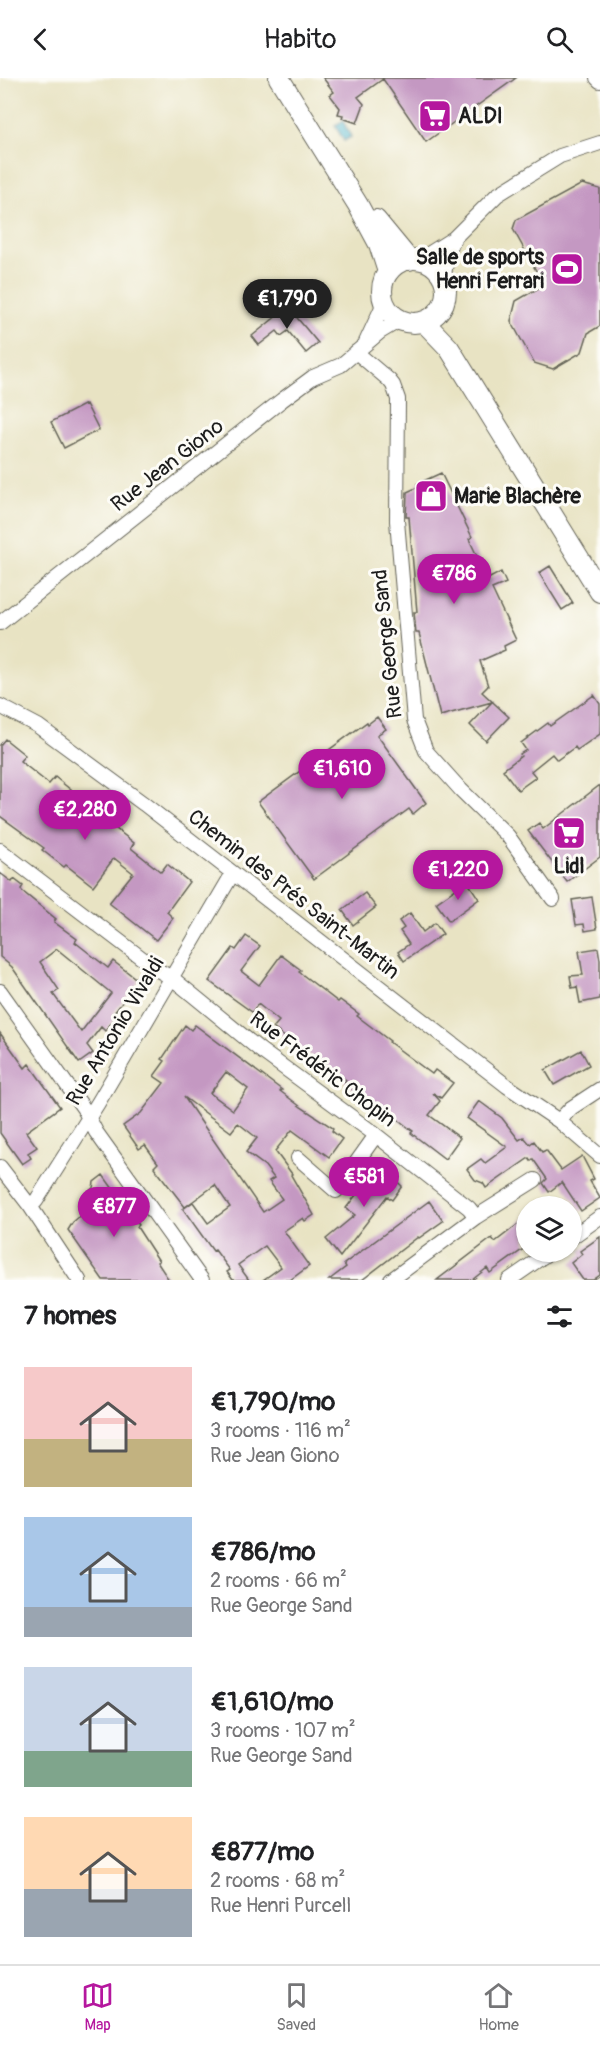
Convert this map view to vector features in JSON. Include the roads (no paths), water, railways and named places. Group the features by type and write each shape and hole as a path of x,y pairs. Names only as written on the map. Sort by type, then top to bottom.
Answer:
{"main road":[{"path":"279,78 358,205 379,244 388,272"},
{"path":"288,78 383,230 414,260"},
{"path":"414,260 429,263 438,270 446,289 445,300 433,317 424,322 408,323 393,316 384,303 382,286 388,272 395,266 414,260"},
{"path":"440,309 449,348"},
{"path":"424,322 449,348 600,592"}],"street":[{"path":"414,260 454,238 497,195 560,156 600,143"},
{"path":"443,279 454,238"},
{"path":"360,350 384,303"},
{"name":"Rue Jean Giono","path":"0,623 282,400 313,377 341,365 380,332 400,320"},
{"name":"Rue George Sand","path":"360,350 389,380 398,399 397,521 414,720 426,751 461,790 508,836 553,899"},
{"name":"Chemin des Prés Saint-Martin","path":"0,706 38,726 233,873 507,1086 559,1121 600,1156"},
{"name":"Rue Frédéric Chopin","path":"0,850 171,978 260,1050 376,1135 469,1208 476,1217"},
{"name":"Rue Antonio Vivaldi","path":"30,1206 36,1201 89,1116 233,873"},
{"path":"0,991 89,1116 96,1132 202,1280"},
{"path":"559,1121 571,1108 600,1089"},
{"path":"298,1158 336,1191 376,1135"},
{"path":"0,1167 30,1206 79,1280"},
{"path":"392,1280 476,1217 535,1180"},
{"path":"582,1230 600,1217"},
{"path":"509,1280 535,1262"}],"water":[{"path":"343,121 351,137 344,141 335,125"}],"place":[{"name":"ALDI","path":"435,116"},
{"name":"Salle de sports Henri Ferrari","path":"567,269"},
{"name":"Marie Blachère","path":"431,496"},
{"name":"Lidl","path":"569,833"}]}
